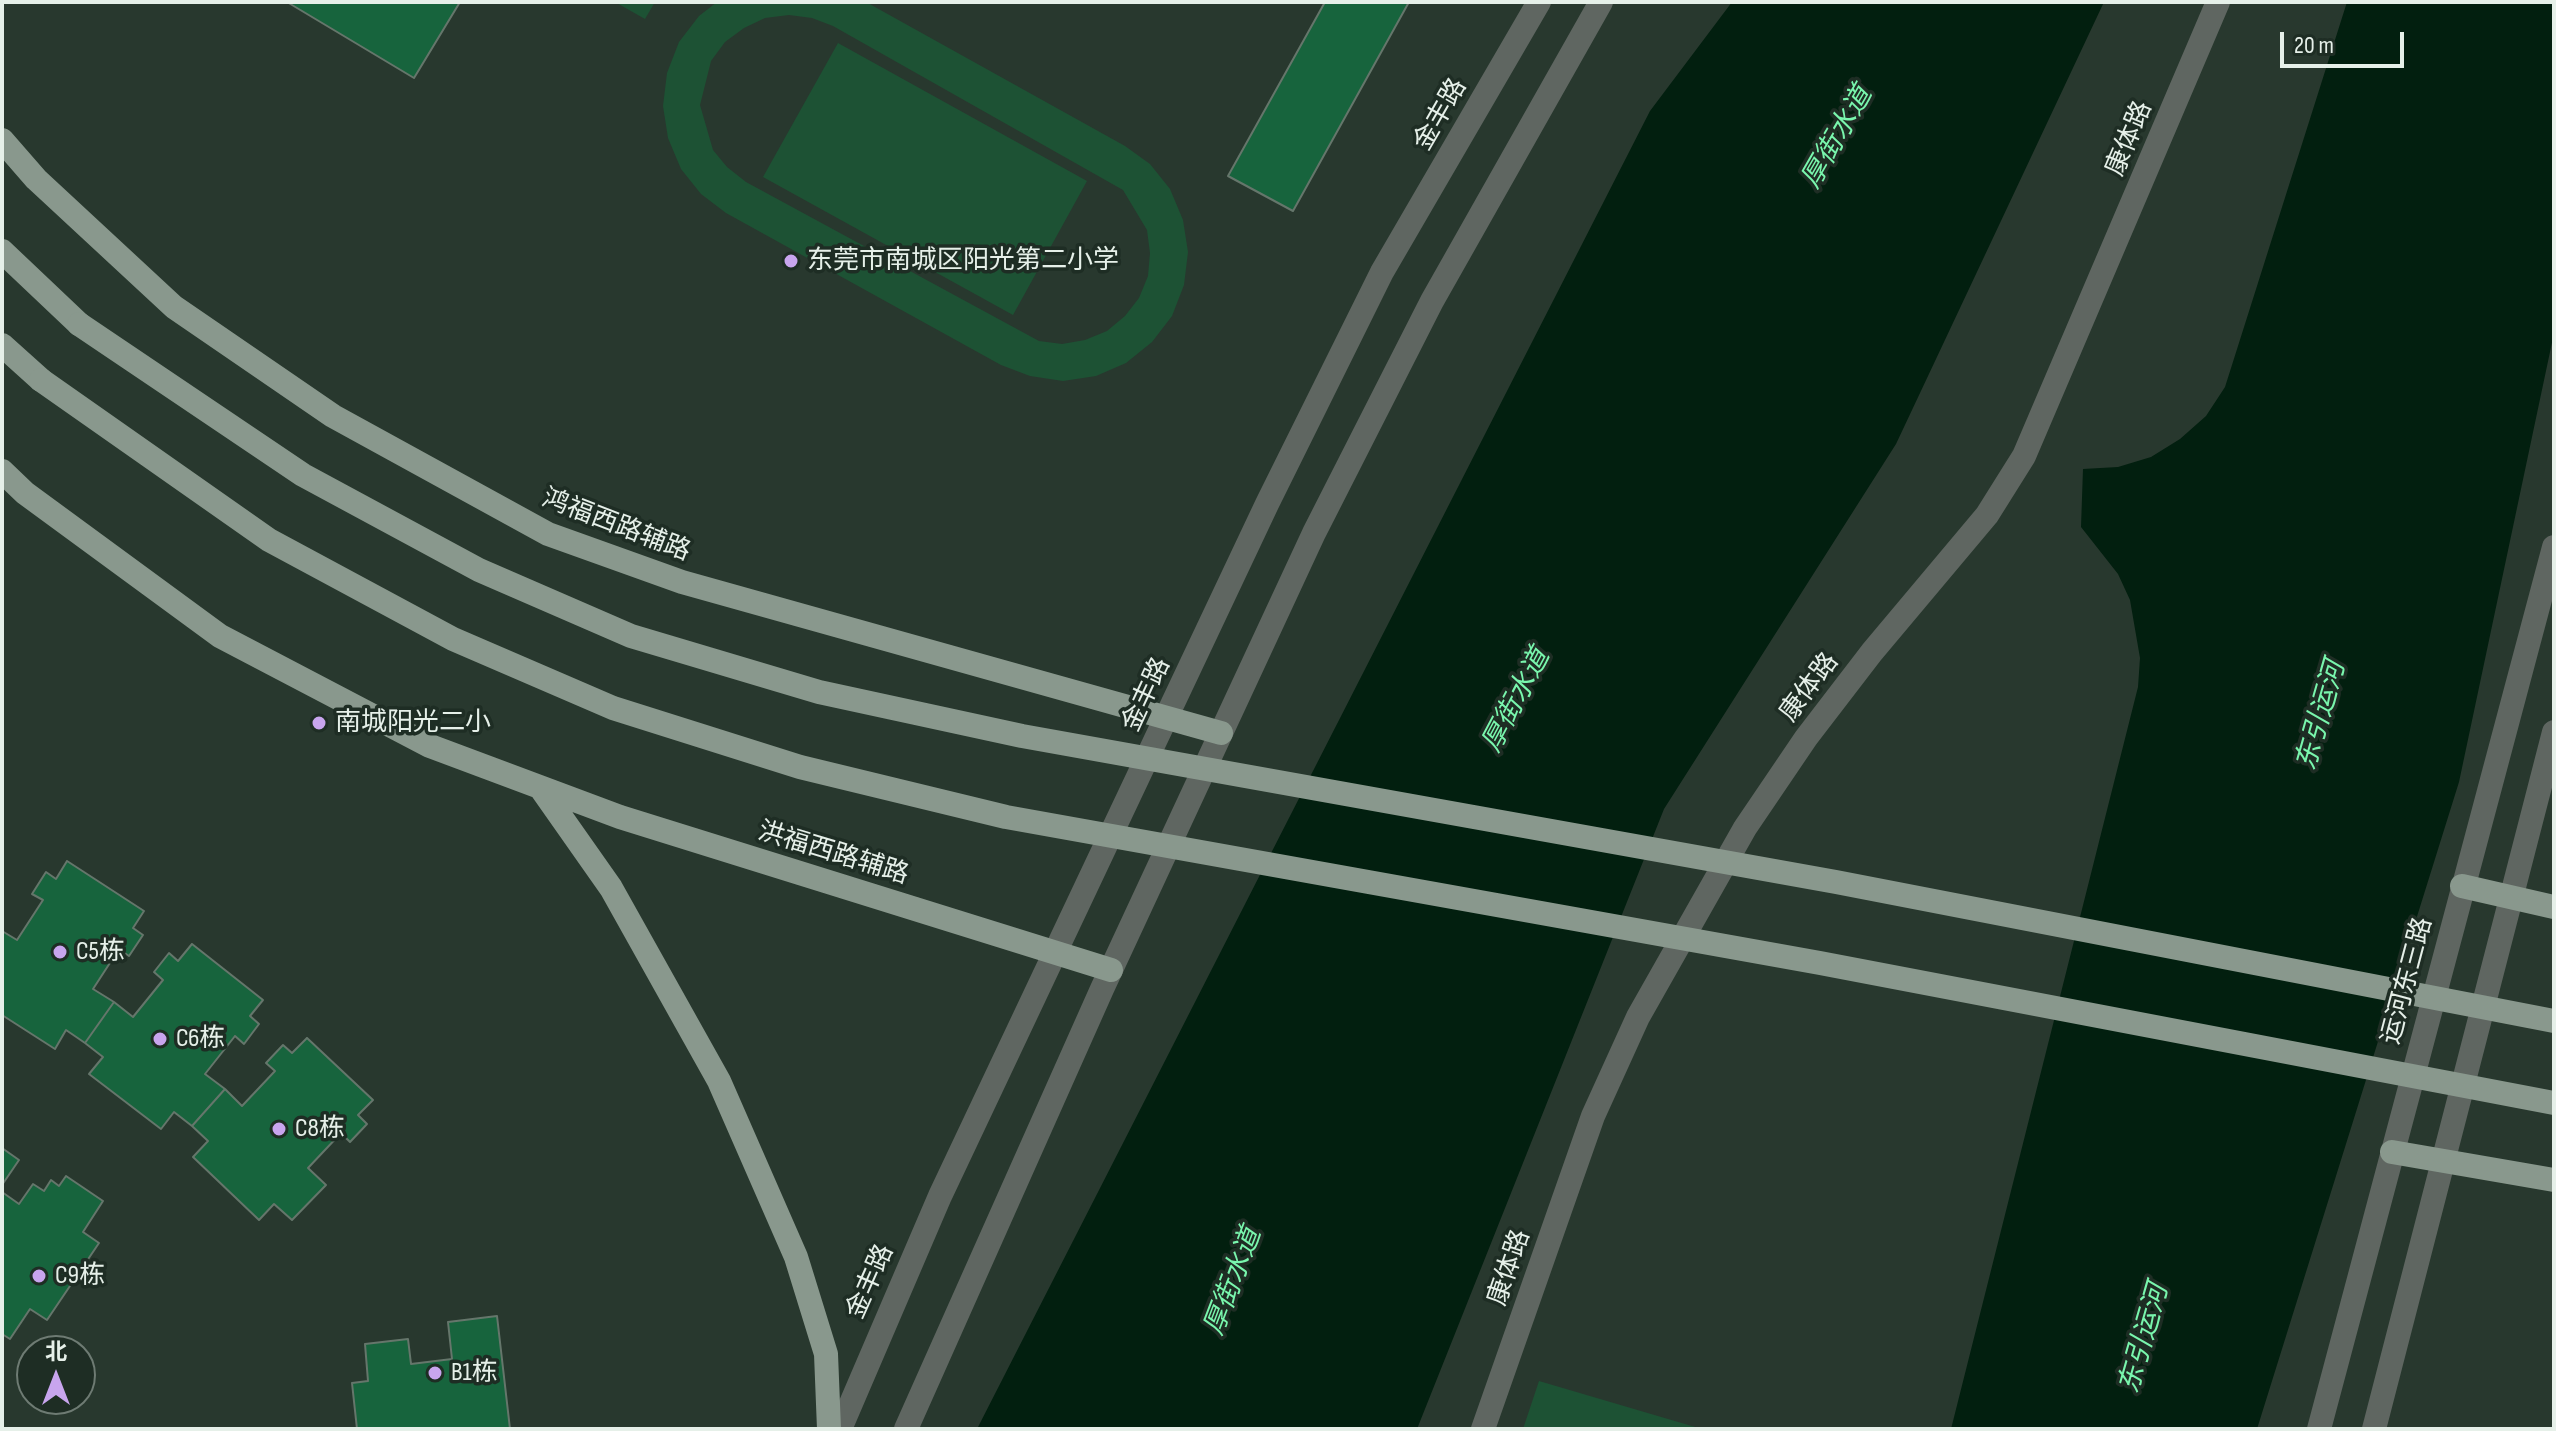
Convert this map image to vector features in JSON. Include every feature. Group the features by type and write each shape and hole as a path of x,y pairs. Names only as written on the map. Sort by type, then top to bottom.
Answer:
{"main road":[{"name":"鸿福西路辅路","path":"2,140 36,179 174,307 333,416 548,534 682,582 1221,733"},
{"path":"2,251 79,324 303,475 479,570 631,636 819,692 1022,736 1836,882 2554,1021"},
{"path":"2,345 41,380 269,540 453,639 613,708 800,767 1006,817 1820,963 2554,1103"},
{"path":"2,471 25,493 220,636 430,746 540,787 611,888 719,1081 796,1257 826,1354 829,1429"},
{"name":"洪福西路辅路","path":"540,787 620,817 1111,970"},
{"path":"2462,886 2554,907"},
{"path":"2392,1152 2554,1180"}],"street":[{"name":"金丰路","path":"840,1429 940,1196 1267,504 1382,272 1539,2"},
{"path":"906,1429 1111,970 1314,533 1432,301 1601,2"},
{"name":"康体路","path":"1483,1429 1593,1116 1638,1017 1745,828 1806,738 1872,652 1987,515 2024,456 2218,2"},
{"name":"运河东三路","path":"2319,1429 2554,547"},
{"path":"2374,1429 2554,732"}],"green space":[{"path":"615,2 655,2 645,19"},
{"path":"717,2 866,2 1125,146 1150,164 1170,189 1183,220 1188,252 1184,285 1172,316 1152,342 1126,363 1096,376 1063,381 1030,376 1001,365 726,213 701,194 681,169 668,138 663,106 667,73 679,42 699,16","holes":["789,15 812,18 833,26 1123,190 1147,230 1150,253 1148,276 1139,298 1125,316 1107,331 1085,340 1062,344 1039,341 746,182 727,167 713,150 700,105 711,61 725,42 765,18"]},
{"path":"838,43 1087,181 1013,315 763,177"},
{"path":"1539,1381 1702,1429 1523,1429"}],"water":[{"name":"厚街水道","path":"1732,2 2104,2 1896,444 1664,809 1417,1429 977,1429 1650,111"},
{"name":"东引运河","path":"2347,2 2554,2 2554,333 2459,782 2257,1429 1951,1429 2138,687 2140,658 2130,600 2118,574 2081,527 2083,469 2118,467 2151,457 2180,439 2206,416 2225,387"}],"building":[{"path":"287,2 460,2 414,78"},
{"path":"1325,2 1409,2 1293,211 1228,176"},
{"name":"C5栋","path":"67,861 144,911 133,928 143,935 129,956 119,949 93,989 114,1002 85,1043 66,1030 55,1049 2,1015 2,931 17,940 43,900 32,894 46,872 56,879"},
{"name":"C6栋","path":"192,944 263,1000 250,1016 259,1024 244,1044 235,1036 205,1074 225,1089 192,1126 174,1112 161,1129 89,1074 103,1057 85,1043 114,1002 133,1017 163,980 154,972 169,953 178,961"},
{"name":"C8栋","path":"307,1038 373,1100 358,1115 367,1124 350,1142 341,1133 308,1168 326,1185 292,1220 274,1204 259,1220 193,1157 208,1141 192,1126 225,1089 242,1106 275,1071 266,1063 283,1045 292,1053"},
{"path":"2,1148 19,1160 2,1185"},
{"name":"C9栋","path":"66,1176 103,1201 83,1232 99,1243 47,1320 30,1309 10,1339 2,1334 2,1192 19,1204 33,1184 44,1191 51,1180 59,1186"},
{"name":"B1栋","path":"497,1316 510,1429 357,1429 352,1383 368,1381 365,1344 408,1339 411,1364 452,1359 448,1322"}],"place":[{"name":"东莞市南城区阳光第二小学","path":"791,261"},
{"name":"南城阳光二小","path":"319,723"},
{"name":"C5栋","path":"60,952"},
{"name":"C6栋","path":"160,1039"},
{"name":"C8栋","path":"279,1129"},
{"name":"C9栋","path":"39,1276"},
{"name":"B1栋","path":"435,1373"}]}
